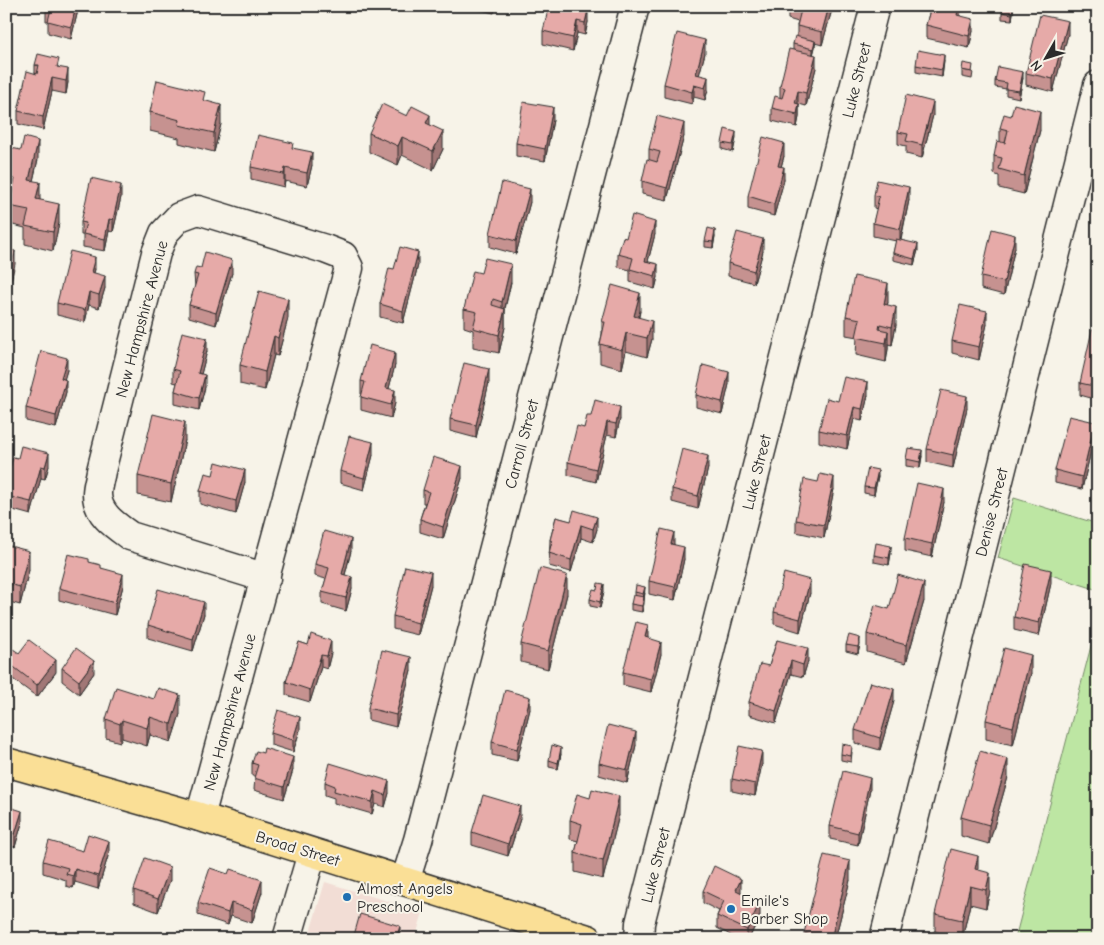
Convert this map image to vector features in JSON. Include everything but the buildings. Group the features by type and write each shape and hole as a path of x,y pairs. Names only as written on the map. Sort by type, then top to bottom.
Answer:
{"main road":[{"name":"Broad Street","path":"6,762 200,817 588,939"}],"street":[{"name":"Carroll Street","path":"405,881 418,840 635,6"},
{"name":"Luke Street","path":"638,939 640,923 875,6"},
{"name":"Denise Street","path":"884,939 1098,85"},
{"name":"New Hampshire Avenue","path":"200,817 266,578 349,268 342,256 325,248 198,210 179,217 164,233 156,253 101,470 97,496 103,513 114,525 130,536 266,578"},
{"path":"287,939 312,853"}],"shaded area":[{"name":"Almost Angels Preschool","path":"325,882 423,912 415,939 308,939"}],"green space":[{"path":"1014,498 1098,524 1098,590 998,558"},
{"path":"1098,619 1098,939 1015,939"}],"place":[{"name":"Almost Angels Preschool","path":"347,897"},
{"name":"Emile's Barber Shop","path":"731,909"}]}
